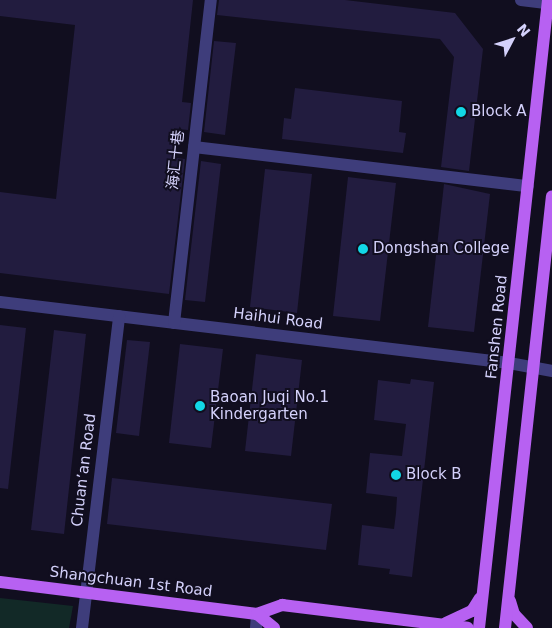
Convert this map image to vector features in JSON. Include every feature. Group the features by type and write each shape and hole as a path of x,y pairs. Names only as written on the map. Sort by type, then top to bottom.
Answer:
{"main road":[{"name":"Fanshen Road","path":"479,628 550,2"},
{"path":"505,628 552,197"},
{"name":"Shangchuan 1st Road","path":"0,582 257,614 282,605 468,628"},
{"path":"434,624 460,619 472,611 484,586"},
{"path":"509,588 514,614 527,628"},
{"path":"257,614 274,628"}],"street":[{"name":"海汇十巷","path":"174,323 211,0"},
{"path":"521,0 550,2"},
{"path":"194,147 528,186"},
{"name":"Haihui Road","path":"0,302 509,363 552,371"},
{"name":"Chuan’an Road","path":"82,628 119,316"},
{"path":"256,628 257,614"}],"green space":[{"path":"0,598 73,606 69,628 0,628"}],"building":[{"path":"0,0 193,0 182,102 191,103 188,130 179,129 176,158 185,159 169,294 0,273 0,192 56,199 75,25 0,16"},
{"name":"Block A","path":"219,0 345,0 455,13 483,49 469,171 441,167 454,57 440,39 217,15"},
{"path":"214,41 236,43 225,135 204,132"},
{"path":"295,88 402,101 399,132 406,133 403,153 282,139 284,118 291,119"},
{"path":"201,161 221,164 205,302 185,300"},
{"path":"265,169 312,174 297,313 250,307"},
{"path":"348,177 396,183 380,321 333,316"},
{"path":"444,184 490,194 474,332 428,327"},
{"path":"0,325 26,328 8,489 0,488"},
{"path":"54,330 86,334 64,534 31,530"},
{"path":"127,340 150,342 139,436 116,433"},
{"path":"180,344 223,349 211,448 169,443"},
{"path":"256,354 302,360 291,456 245,451"},
{"path":"411,379 434,382 412,577 389,574 390,569 358,565 362,525 394,529 396,513 397,497 366,493 370,453 402,456 406,424 374,420 378,380 410,384"},
{"path":"112,478 332,504 326,550 107,524"}],"place":[{"name":"Block A","path":"461,112"},
{"name":"Dongshan College","path":"363,249"},
{"name":"Baoan Juqi No.1 Kindergarten","path":"200,406"},
{"name":"Block B","path":"396,475"}]}
